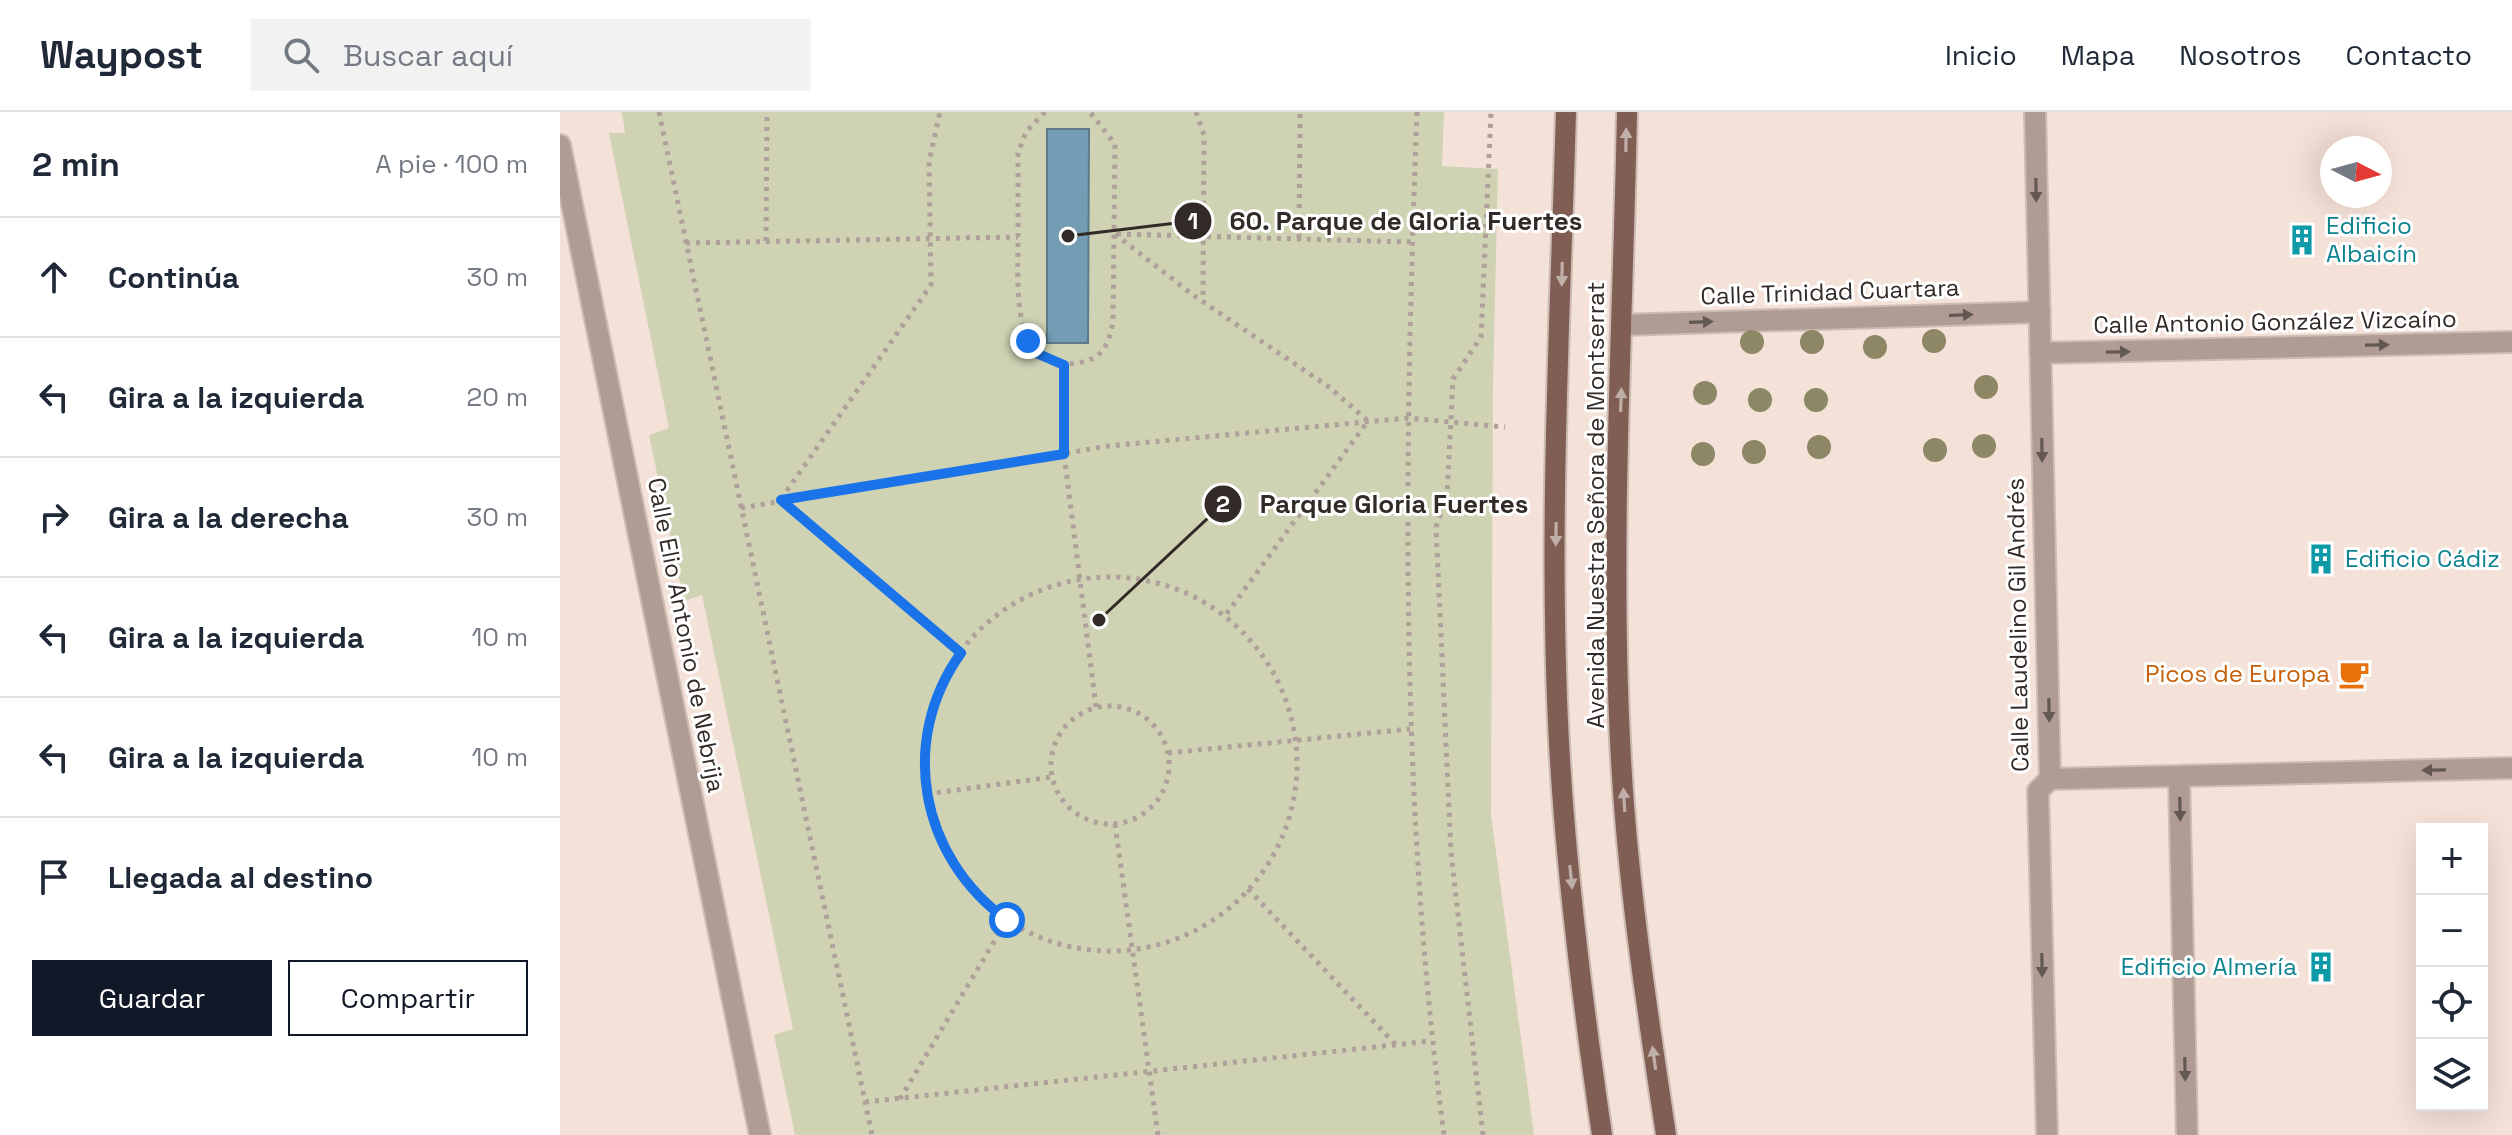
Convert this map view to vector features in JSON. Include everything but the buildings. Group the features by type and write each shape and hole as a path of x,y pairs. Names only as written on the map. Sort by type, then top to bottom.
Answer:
{"main road":[{"name":"Avenida Nuestra Señora de Montserrat","path":"1566,112 1556,538 1559,728 1590,1058 1602,1135"},
{"name":"Avenida Nuestra Señora de Montserrat","path":"1627,112 1617,505 1620,738 1632,908 1666,1135"}],"street":[{"name":"Calle Laudelino Gil Andrés","path":"2035,112 2050,779 2038,791 2047,1135"},
{"name":"Calle Elio Antonio de Nebrija","path":"560,145 760,1135"},
{"name":"Calle Trinidad Cuartara","path":"1623,325 2040,312"},
{"name":"Calle Antonio González Vizcaíno","path":"2040,353 2512,342"},
{"path":"2050,779 2512,768"},
{"path":"2179,776 2187,1135"}],"path":[{"path":"659,112 872,1135"},
{"path":"766,241 767,112"},
{"path":"781,500 931,285 929,162 940,112"},
{"path":"1045,112 1026,132 1018,153 1018,307 1028,341 1036,353 1064,365 1092,360 1109,342 1113,322 1115,144 1090,112"},
{"path":"1196,112 1204,135 1203,301"},
{"path":"1299,238 1300,112"},
{"path":"1417,112 1407,418 1410,729 1431,1041 1444,1135"},
{"path":"1483,1135 1451,852 1443,732 1436,527 1447,496 1453,379 1481,337 1491,112"},
{"path":"1115,234 1412,242"},
{"path":"1115,234 1203,301 1329,387 1368,421"},
{"path":"686,243 1018,237"},
{"path":"1064,365 1064,454 1096,707"},
{"path":"741,508 1108,446 1407,418 1505,427"},
{"path":"1225,616 1368,421"},
{"path":"781,500 961,653"},
{"path":"1130,578 1150,582 1190,594 1225,616 1254,644 1274,675 1289,711 1295,739 1295,786 1287,823 1271,858 1248,889 1205,925 1170,941 1133,949 1095,951 1058,944 1007,920 975,893 950,860 940,842 927,794 924,761 929,720 943,681 961,653 979,631 1012,605 1049,587 1080,579 1130,578"},
{"path":"1116,705 1134,710 1150,720 1161,735 1168,753 1169,771 1164,790 1154,806 1138,818 1115,824 1085,819 1070,809 1058,795 1052,777 1055,742 1065,726 1096,707 1116,705"},
{"path":"1168,753 1410,729"},
{"path":"927,794 1052,777"},
{"path":"1115,824 1158,1135"},
{"path":"1248,889 1396,1045"},
{"path":"900,1099 1007,920"},
{"path":"865,1102 1431,1041"}],"green space":[{"path":"622,112 1444,112 1442,166 1498,169 1493,384 1491,815 1534,1135 795,1135 774,1035 793,1029 702,595 684,601 649,435 669,428 609,133 625,133"}],"water":[{"path":"1047,129 1089,129 1088,343 1047,343"}],"place":[{"name":"60. Parque de Gloria Fuertes","path":"1068,236"},
{"name":"Edificio Albaicín","path":"2302,240"},
{"name":"Edificio Cádiz","path":"2321,559"},
{"name":"Parque Gloria Fuertes","path":"1099,620"},
{"name":"Picos de Europa","path":"2354,674"},
{"name":"Edificio Almería","path":"2321,967"}],"route":[{"path":"1007,920 975,893 950,860 940,842 928,803 924,761 929,720 943,681 961,653 781,500 1064,454 1064,365 1036,353 1028,341"}]}
